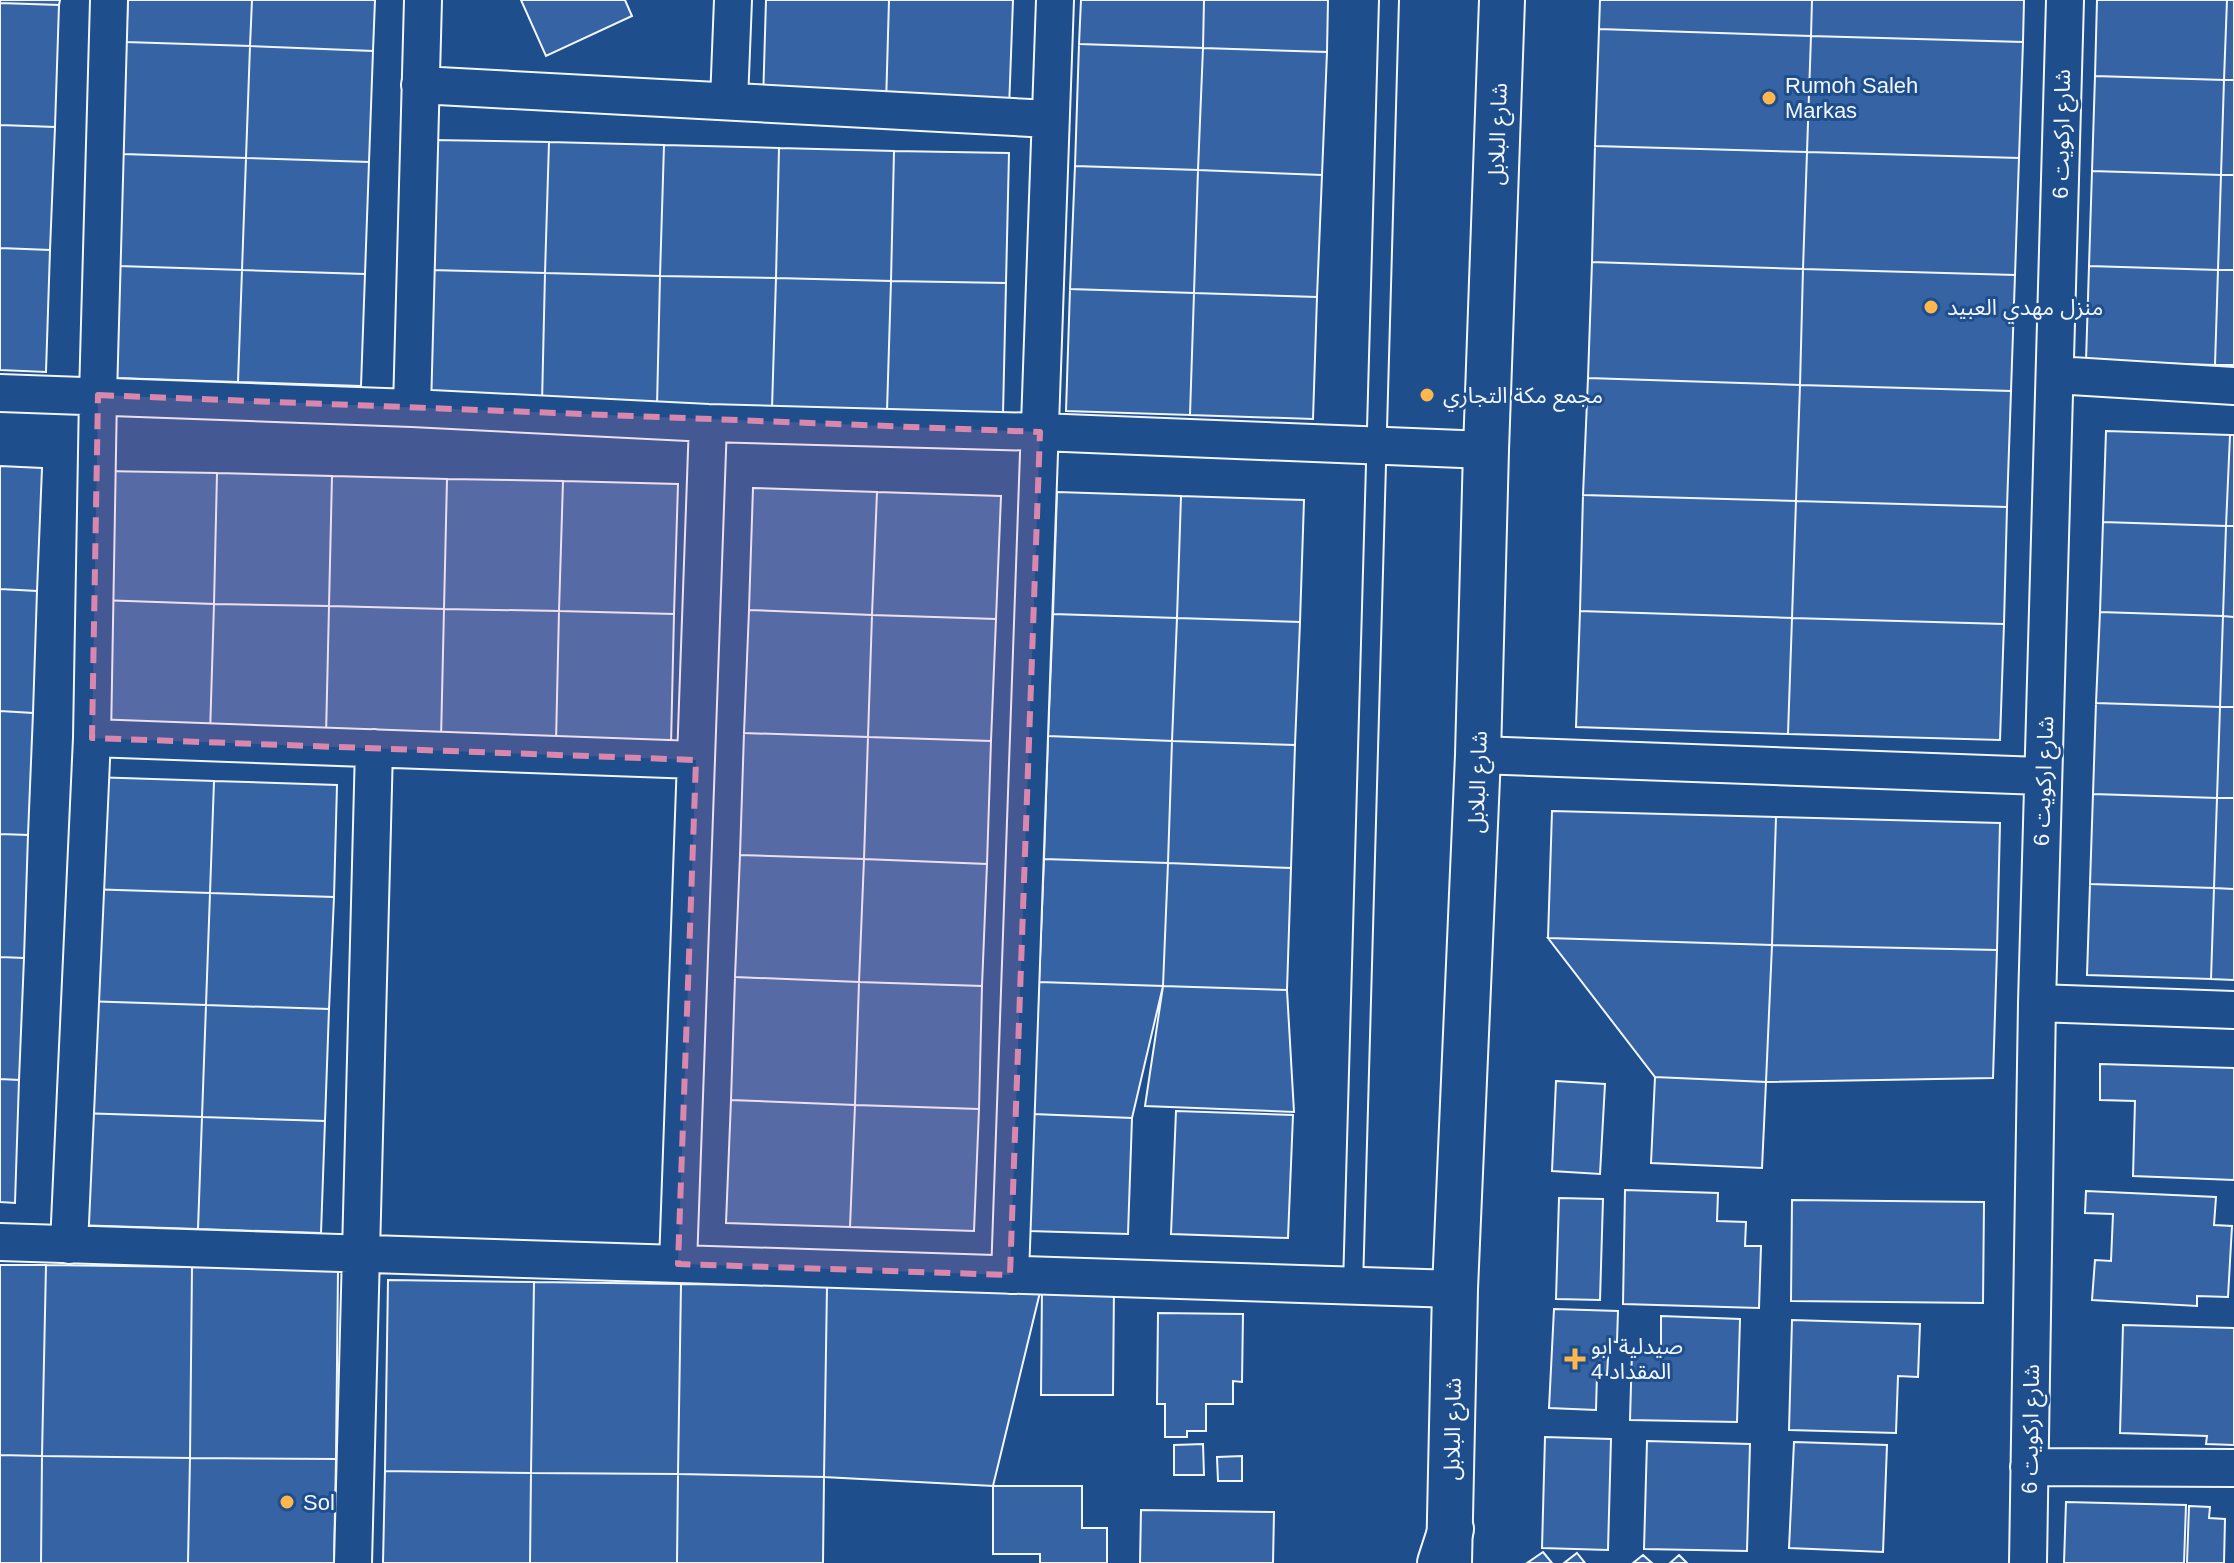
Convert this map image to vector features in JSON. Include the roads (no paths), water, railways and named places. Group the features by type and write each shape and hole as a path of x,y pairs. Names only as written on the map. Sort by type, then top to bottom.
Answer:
{"street":[{"path":"69,1245 92,738 109,0"},
{"path":"412,408 423,0"},
{"path":"729,101 733,0"},
{"path":"1010,1275 1055,0"},
{"name":"شارع البلابل","path":"1450,1555 1455,1289 1478,755 1502,0"},
{"name":"شارع اركويت 6","path":"2028,1563 2037,1003 2065,0"},
{"path":"420,85 1050,119"},
{"path":"2055,375 2234,386"},
{"path":"0,393 412,408 708,423 1040,432 1486,450"},
{"path":"678,1264 708,423"},
{"path":"92,738 696,760"},
{"path":"353,1563 374,748"},
{"path":"1478,755 2043,776"},
{"path":"2037,1003 2234,1010"},
{"path":"0,1242 1455,1289"},
{"path":"2029,1467 2234,1468"}],"lane":[{"path":"1353,1286 1389,0"}],"place":[{"name":"Rumoh Saleh Markas","path":"1769,98"},
{"name":"منزل مهدي العبيد","path":"1931,307"},
{"name":"مجمع مكة التجاري","path":"1427,395"},
{"name":"صيدلية ابو المقداد 4","path":"1575,1359"},
{"name":"Sol","path":"287,1502"}]}
